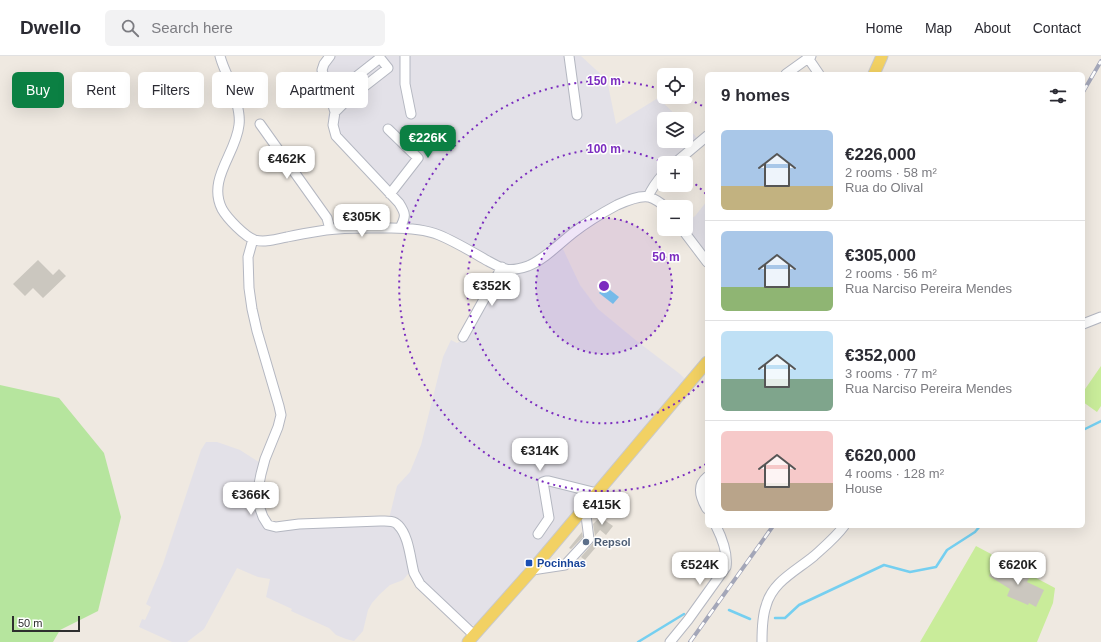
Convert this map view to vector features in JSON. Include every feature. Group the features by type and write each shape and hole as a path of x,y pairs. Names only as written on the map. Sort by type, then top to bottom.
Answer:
{"main road":[{"path":"875,72 882,56"},
{"path":"471,639 598,493 705,364"}],"street":[{"path":"220,56 239,113 239,125 236,138 218,182 218,195 222,209 242,232 253,240 269,241 341,228 400,228 426,231 439,235 502,267 507,269 519,269 541,260 575,232 603,213 624,202 636,198 648,197 657,201"},
{"path":"330,56 324,64 322,70 335,112 333,125 336,136 400,203 404,210 405,219 400,228"},
{"path":"324,64 334,56"},
{"path":"404,56 405,84 412,114"},
{"path":"569,56 577,115"},
{"path":"789,72 809,57 818,72"},
{"path":"380,58 388,68 347,100 342,96 343,87 380,58"},
{"path":"335,112 339,108"},
{"path":"260,124 327,218 330,229"},
{"path":"388,128 418,158 390,194"},
{"path":"683,156 705,138"},
{"path":"648,197 651,189 657,181"},
{"path":"687,236 705,259"},
{"path":"253,240 248,257 250,295 258,331 281,415 261,474 258,488 258,504 263,517 268,525 276,528 298,524 380,521 391,521 398,524 407,543 415,574 420,584 471,639"},
{"path":"463,337 502,267"},
{"path":"1085,323 1101,317"},
{"path":"705,479 700,486 701,495 705,504"},
{"path":"538,534 549,518 543,482 549,481 598,493"},
{"path":"532,570 565,564 589,539 584,508"},
{"path":"670,642 688,620 726,567 727,561 724,548 717,528"},
{"path":"762,642 766,604 771,593 791,572 813,556 843,528"}],"shaded area":[{"path":"324,56 581,56 607,80 616,124 657,99 657,104 664,104 673,112 657,112 657,148 693,148 693,133 697,138 700,146 688,156 657,156 657,183 646,193 606,214 559,244 563,249 580,285 598,309 685,379 479,625 468,625 422,586 416,571 408,574 403,580 390,585 372,603 368,610 363,631 354,641 336,635 329,628 291,611 292,609 266,597 270,579 258,577 237,568 204,629 187,642 172,642 139,627 142,619 145,620 151,607 146,604 163,564 201,450 206,442 217,442 240,450 262,464 261,521 268,527 388,523 397,486 410,472 421,445 443,357 451,340 457,343 466,338 502,268 437,233 405,228 406,213 339,139 335,124 328,121 331,108 368,108 368,72 316,72"},
{"path":"705,204 705,258 691,236 693,236 693,218"}],"green space":[{"path":"1101,366 1101,406 1097,412 1085,403 1085,389"},
{"path":"0,385 59,398 104,453 121,517 98,611 60,630 53,642 0,642"},
{"path":"976,546 1055,588 1053,603 1037,642 920,642"}],"water":[{"path":"605,286 619,297 613,304 599,293"}],"building":[{"path":"38,260 53,275 59,269 66,276 43,298 33,288 25,296 13,284"},
{"path":"600,517 613,526 606,535 600,530 595,536 593,524"},
{"path":"582,532 583,537 571,549 569,548"},
{"path":"594,542 597,546 585,560 581,557"},
{"path":"995,565 1018,578 1021,572 1030,576 1027,582 1044,590 1036,607 1029,603 1028,605 1007,596 1010,589 989,576"}],"waterway":[{"path":"1085,429 1101,421"},
{"path":"775,618 785,618 799,605 884,565 910,572 936,567 947,550 975,532 978,528"},
{"path":"729,610 750,619"},
{"path":"638,642 684,614"}],"railway":[{"path":"1085,89 1101,61"},
{"path":"690,642 772,528"}],"place":[{"name":"Repsol","path":"586,542"},
{"name":"Pocinhas","path":"529,563"}]}
